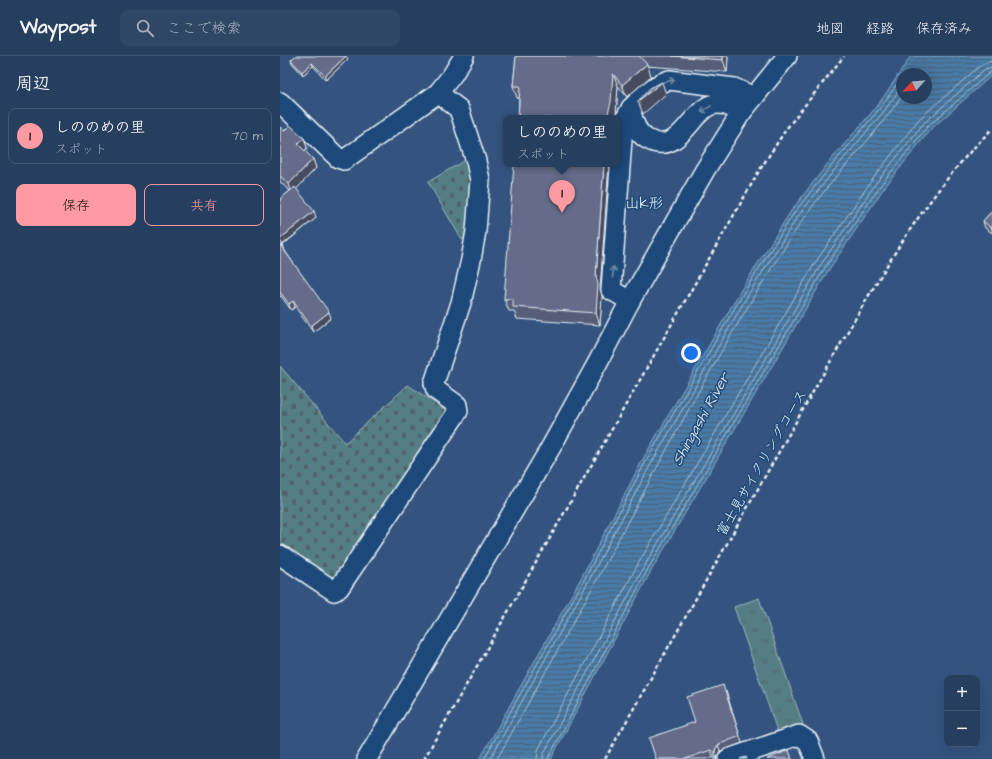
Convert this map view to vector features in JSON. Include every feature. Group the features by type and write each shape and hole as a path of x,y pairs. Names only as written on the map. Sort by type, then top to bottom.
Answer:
{"street":[{"path":"280,102 338,158 344,160 438,92 453,74 464,56"},
{"path":"367,759 551,447 630,300 702,176 741,114 787,56"},
{"path":"621,153 625,116 631,108 661,82 669,80 734,88 754,97"},
{"path":"280,555 334,591 339,588 458,410 457,405 436,390 434,383 460,303 471,260 476,231 480,180 476,161 459,109 438,92"},
{"path":"631,108 632,119 636,129 642,137 658,143 666,142 677,137 686,130 699,113 707,106 723,105 731,107 741,114"},
{"path":"620,167 611,290 630,300"},
{"path":"728,759 799,735 808,741 815,759"}],"path":[{"path":"424,759 759,171 787,128 844,56"},
{"name":"富士見サイクリングコース","path":"605,759 842,340 888,262 945,182 992,129"}],"green space":[{"path":"467,159 472,175 470,230 462,240 428,182"},
{"path":"280,366 345,443 408,385 448,412 334,583 280,546"},
{"path":"759,598 804,727 779,736 734,607"}],"water":[{"name":"Shingashi River","path":"911,56 992,56 992,75 930,130 884,188 828,271 651,571 551,759 480,759 581,578 643,459 741,290 791,211 829,162 878,105 896,78 896,104 932,104 932,68 903,68"}],"building":[{"path":"295,56 346,56 325,76 312,63 302,72 291,60"},
{"path":"516,56 639,56 647,64 622,85 613,74 611,102 608,115 518,115 520,86 513,86"},
{"path":"672,56 723,56 723,60"},
{"path":"662,82 638,101 650,88"},
{"path":"290,125 304,138 298,144 313,159 289,184 280,176 280,127 284,131"},
{"path":"514,167 604,167 596,277 598,284 596,313 513,307 513,299 504,299"},
{"path":"295,187 314,211 280,239 280,199"},
{"path":"992,211 992,229 983,221"},
{"path":"280,241 283,245 281,246 329,312 311,326 293,301 289,304 280,292"},
{"path":"723,685 740,736 718,745 715,750 715,756 717,759 714,759 711,750 685,759 656,759 649,738 695,722 687,697"},
{"path":"789,750 792,759 767,759"}],"place":[{"name":"しののめの里","path":"562,213"}],"district":[{"name":"山k形","path":"644,203"}]}
